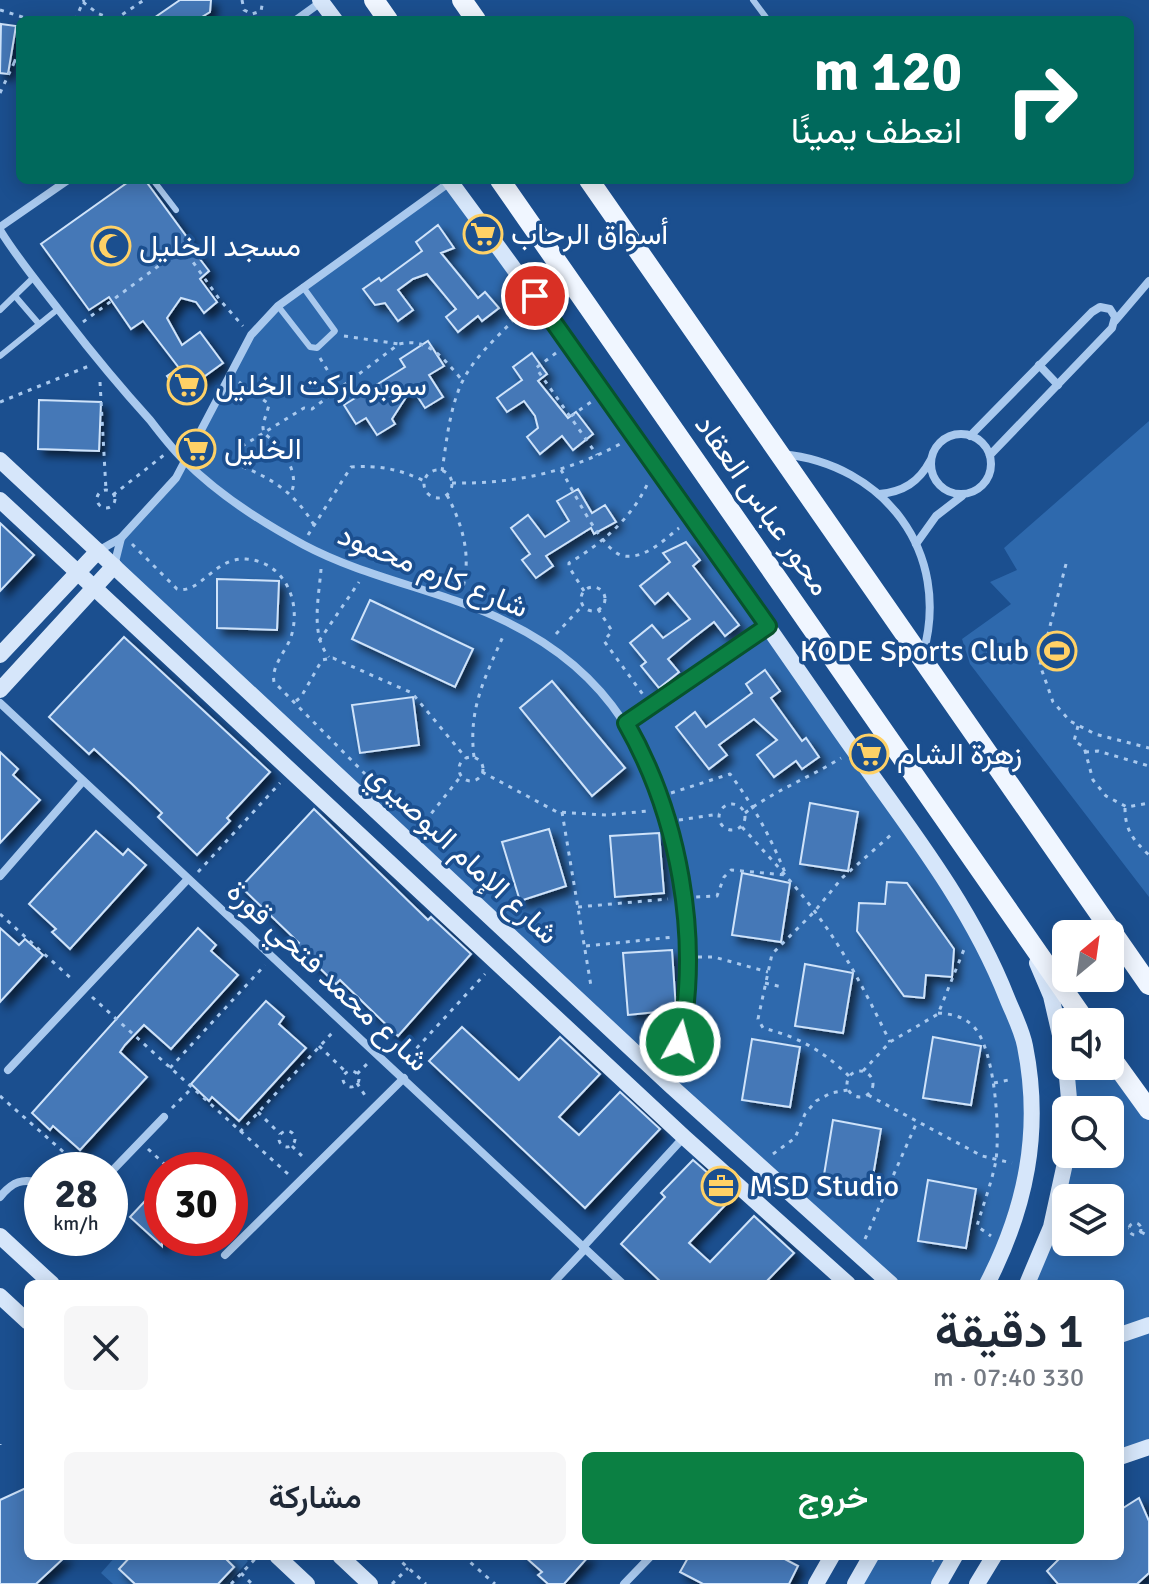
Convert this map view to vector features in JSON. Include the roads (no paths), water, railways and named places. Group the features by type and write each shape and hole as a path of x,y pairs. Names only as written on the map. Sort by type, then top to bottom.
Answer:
{"main road":[{"name":"محور عباس العقاد","path":"503,184 1076,1008"},
{"name":"محور عباس العقاد","path":"593,184 1149,985"},
{"path":"1124,1075 1149,1110"}],"street":[{"path":"301,16 321,1"},
{"path":"0,229 62,184"},
{"path":"0,655 98,551 123,537 170,486 186,462 251,335 278,306 446,184"},
{"path":"452,184 569,343 906,823 974,925 1024,1043 1033,1133 1021,1203 1007,1244 989,1280"},
{"name":"شارع كارم محمود","path":"0,229 8,244 99,362 186,462 234,500 321,553 365,572 459,602 509,623 546,645 590,680 626,723 641,750 664,808 683,897 687,957 684,1020 671,1086"},
{"path":"0,252 8,244"},
{"path":"990,455 1058,385 1149,281"},
{"path":"970,436 1096,309 1110,309 1115,322"},
{"path":"1039,365 1058,385"},
{"path":"916,544 936,516 986,481 991,464 990,455 982,443 970,436 952,435 933,452 931,469 938,485 946,491 963,495"},
{"path":"781,454 834,465 879,494 903,521 916,544 925,570 930,605 930,623 922,658"},
{"name":"شارع الإمام البوصيري","path":"0,460 671,1086 886,1280"},
{"path":"879,494 910,485 931,460"},
{"name":"شارع الإمام البوصيري","path":"0,500 495,963 844,1280"},
{"path":"0,690 114,566 123,537"},
{"path":"626,723 768,626"},
{"name":"شارع محمد فتحي قورة","path":"0,703 619,1280"},
{"path":"0,876 83,781"},
{"path":"8,1070 188,881"},
{"path":"1029,943 1054,1008"},
{"path":"248,1233 404,1078"},
{"path":"128,1154 164,1117"},
{"path":"556,1280 684,1137"},
{"path":"1029,1280 1051,1227 1064,1168"},
{"path":"0,1197 8,1188 24,1181"},
{"path":"0,1236 48,1280"},
{"path":"0,1296 24,1318"},
{"path":"1124,1334 1149,1325"},
{"path":"1124,1456 1149,1447"},
{"path":"281,1560 307,1584"},
{"path":"344,1560 370,1584"},
{"path":"624,1584 647,1560"},
{"path":"816,1584 830,1560"},
{"path":"855,1584 869,1560"},
{"path":"939,1584 953,1560"},
{"path":"977,1584 992,1560"}],"lane":[{"path":"156,184 176,210"},
{"path":"0,310 34,277"},
{"path":"278,306 314,349 334,334 334,329 303,287"},
{"path":"15,296 39,324"},
{"path":"0,356 58,309"}],"place":[{"name":"أسواق الرحاب","path":"483,234"},
{"name":"مسجد الخليل","path":"111,246"},
{"name":"سوبرماركت الخليل","path":"187,385"},
{"name":"الخليل","path":"196,449"},
{"name":"KODE Sports Club","path":"1057,651"},
{"name":"زهرة الشام","path":"869,754"},
{"name":"MSD Studio","path":"721,1186"}]}
